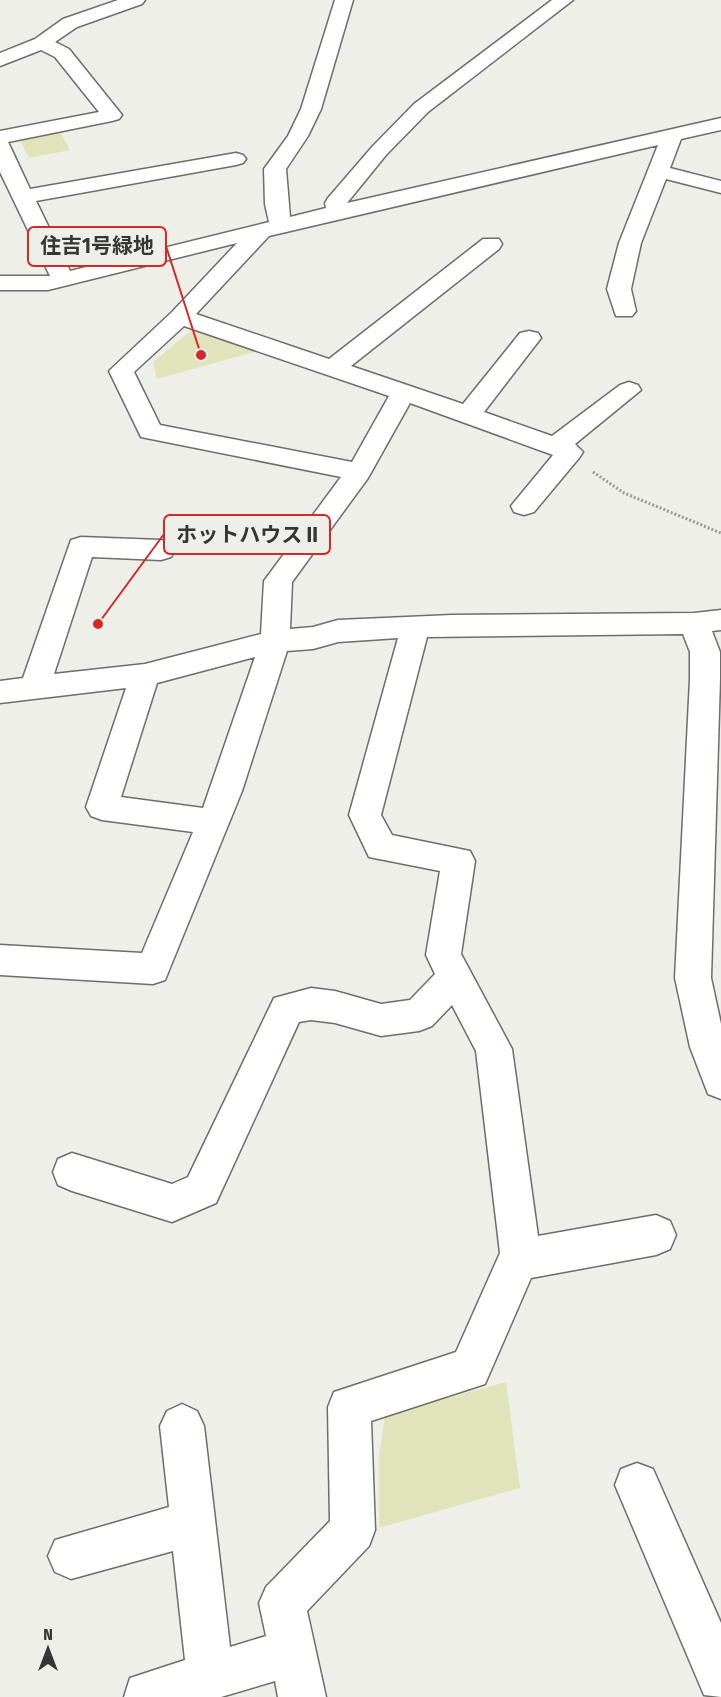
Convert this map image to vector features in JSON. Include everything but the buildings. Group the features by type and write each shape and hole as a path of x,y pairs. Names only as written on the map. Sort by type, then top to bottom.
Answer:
{"street":[{"path":"0,60 42,44 70,23 113,3 136,0"},
{"path":"344,0 311,109 298,136 275,169 276,204 271,229 121,370 150,431 359,472"},
{"path":"338,212 336,203 378,151 421,108 564,0"},
{"path":"0,137 112,115 62,54 42,44"},
{"path":"0,283 48,283 338,212 721,124"},
{"path":"624,311 619,289 630,243 672,136"},
{"path":"0,145 63,279"},
{"path":"23,197 236,159"},
{"path":"658,171 721,187"},
{"path":"333,368 491,244"},
{"path":"180,317 404,392 563,449"},
{"path":"468,415 529,338"},
{"path":"524,506 563,449 629,390"},
{"path":"0,960 153,969 226,791 275,641 278,581 359,472 404,392"},
{"path":"35,688 81,547 161,550"},
{"path":"0,692 145,675 275,641 313,638 338,631 452,625 708,622 693,978 708,1047 721,1082"},
{"path":"302,1697 282,1603 352,1530 349,1407 470,1369 520,1255 494,1049 443,955 458,861 381,847 365,815 415,628"},
{"path":"145,675 102,807 213,822"},
{"path":"72,1172 172,1203 202,1190 287,1009 312,1004 335,1007 381,1020 419,1015 454,979"},
{"path":"517,1260 656,1235"},
{"path":"182,1426 210,1676"},
{"path":"637,1485 721,1678"},
{"path":"71,1556 193,1523"},
{"path":"147,1695 293,1652"}],"path":[{"path":"563,449 624,493 721,533"}],"green space":[{"path":"60,132 70,150 29,158 20,140"},
{"path":"195,327 265,349 157,379 153,362"},
{"path":"506,1382 520,1488 379,1528 379,1456 385,1415"}],"place":[{"name":"住吉1号緑地","path":"201,355"},
{"name":"ホットハウス II","path":"98,624"}]}
